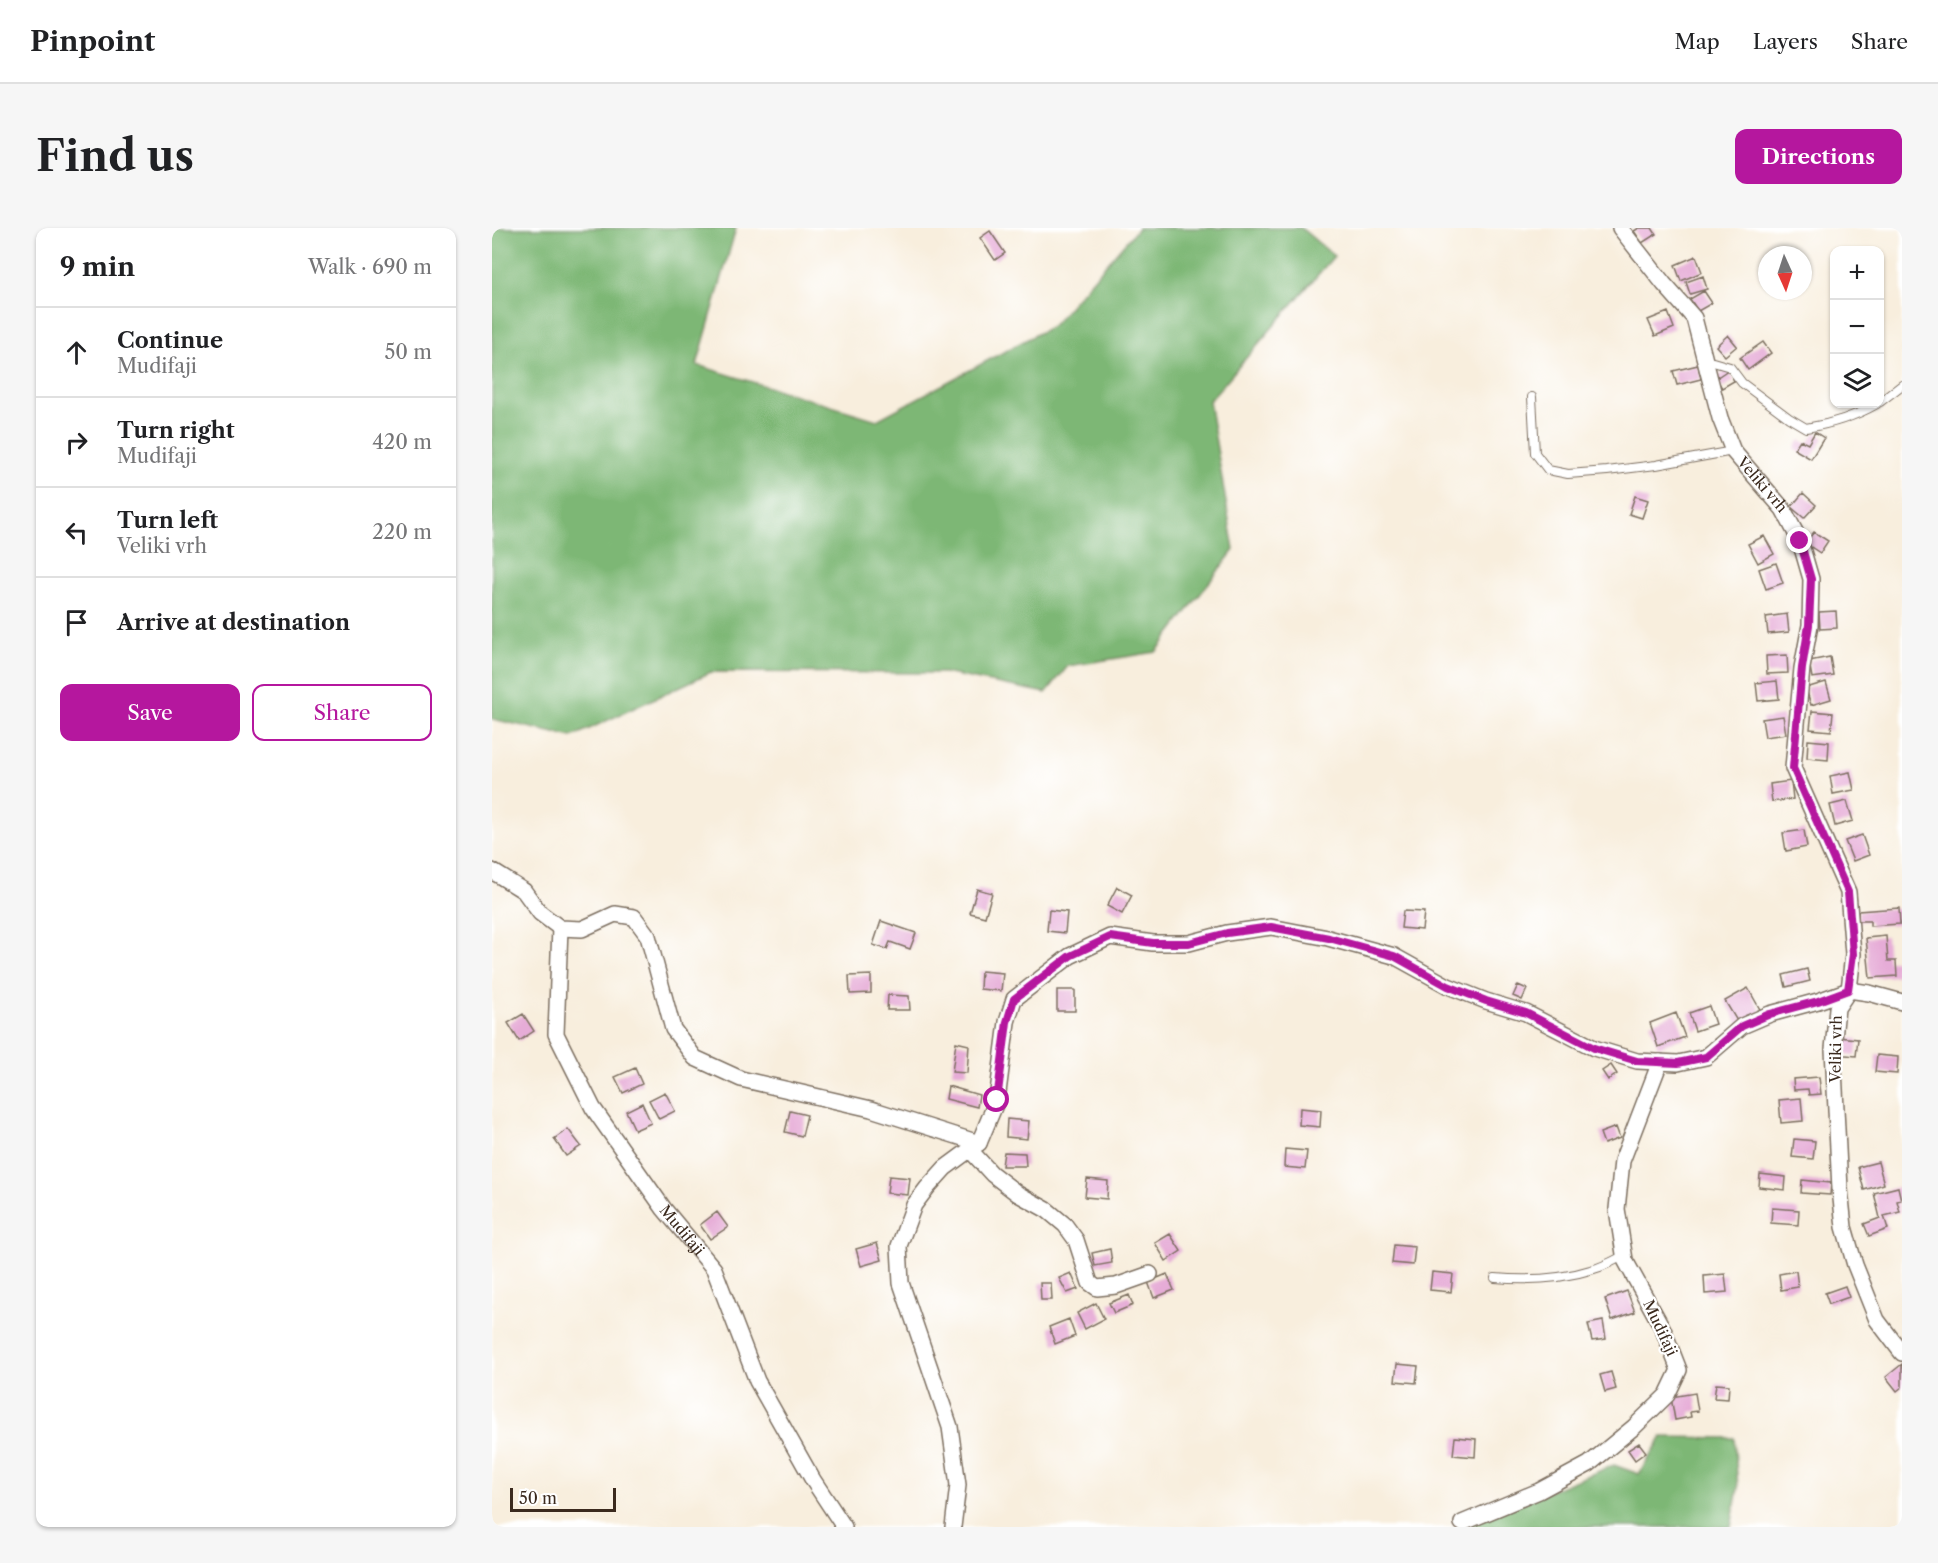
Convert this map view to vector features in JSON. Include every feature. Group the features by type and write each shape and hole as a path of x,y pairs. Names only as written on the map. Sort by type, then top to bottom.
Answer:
{"street":[{"name":"Veliki vrh","path":"1620,228 1694,318 1720,417 1733,451 1783,509 1800,541 1811,579 1809,625 1802,668 1793,768 1848,892 1853,954 1848,990 1837,1008 1833,1049 1844,1227 1855,1265 1877,1320 1902,1353"},
{"path":"492,871 524,891 540,913 560,928 582,929 615,914 634,917 648,936 673,1029 695,1059 741,1079 871,1109 975,1146 992,1174 1018,1194 1047,1210 1065,1225 1076,1240 1090,1283 1097,1288 1116,1286 1150,1274"},
{"path":"953,1527 958,1485 950,1427 901,1283 899,1246 914,1205 945,1168 975,1146 997,1100 1007,1022 1014,999 1070,956 1110,937 1153,943 1189,943 1227,933 1271,927 1329,938 1394,956 1448,986 1526,1013 1594,1048 1637,1061 1678,1063 1706,1057 1742,1026 1770,1014 1848,990 1902,1002"},
{"name":"Mudifaji","path":"560,928 556,1034 593,1108 664,1209 714,1269 757,1381 813,1480 844,1527"},
{"name":"Mudifaji","path":"1462,1523 1539,1491 1589,1464 1634,1427 1667,1395 1679,1370 1663,1329 1625,1255 1617,1209 1622,1161 1659,1062"}],"lane":[{"path":"1706,362 1730,367 1742,383 1806,428 1832,424 1869,408"},
{"path":"1884,398 1902,385"},
{"path":"1533,397 1535,453 1548,470 1568,474 1607,471 1733,451"},
{"path":"1495,1278 1523,1280 1562,1277 1596,1269 1625,1255"}],"green space":[{"path":"492,228 736,228 697,365 877,420 1052,326 1138,228 1301,228 1334,256 1209,401 1234,550 1156,652 1068,666 1046,693 944,673 711,672 572,737 492,719"},
{"path":"1662,1437 1734,1438 1738,1488 1731,1527 1460,1527 1614,1465 1639,1474"}],"building":[{"path":"1639,228 1652,228 1656,234 1642,243 1634,231"},
{"path":"990,231 1005,253 995,260 980,238"},
{"path":"1696,256 1702,272 1681,281 1675,265"},
{"path":"1703,276 1707,289 1690,294 1686,282"},
{"path":"1704,291 1712,303 1698,311 1690,299"},
{"path":"1668,312 1674,328 1655,336 1648,320"},
{"path":"1728,335 1737,346 1725,356 1716,346"},
{"path":"1763,342 1771,353 1748,370 1740,358"},
{"path":"1698,365 1701,379 1677,385 1673,371"},
{"path":"1728,370 1734,381 1722,388 1716,378"},
{"path":"1815,432 1824,438 1811,459 1794,449 1800,440 1808,444"},
{"path":"1803,493 1816,505 1804,518 1791,507"},
{"path":"1635,496 1648,500 1642,518 1629,514"},
{"path":"1814,532 1828,541 1820,553 1805,543"},
{"path":"1764,536 1774,554 1758,563 1748,544"},
{"path":"1776,563 1783,583 1766,589 1759,569"},
{"path":"1836,611 1837,628 1820,629 1819,612"},
{"path":"1787,614 1789,632 1768,634 1766,617"},
{"path":"1787,655 1788,673 1767,674 1766,656"},
{"path":"1830,657 1833,675 1812,678 1809,661"},
{"path":"1777,681 1779,699 1758,701 1756,683"},
{"path":"1826,682 1831,699 1811,705 1806,688"},
{"path":"1812,711 1833,713 1831,731 1810,729"},
{"path":"1783,716 1786,734 1765,737 1762,719"},
{"path":"1808,740 1829,742 1828,760 1807,758"},
{"path":"1850,772 1854,790 1833,794 1830,776"},
{"path":"1791,781 1793,799 1772,802 1770,784"},
{"path":"1847,801 1853,821 1835,826 1830,805"},
{"path":"1804,830 1807,847 1786,851 1783,833"},
{"path":"1862,835 1869,855 1853,861 1845,841"},
{"path":"1117,887 1132,895 1122,914 1107,906"},
{"path":"977,889 992,893 985,917 970,913"},
{"path":"1899,908 1900,924 1870,926 1870,921 1858,921 1858,911"},
{"path":"1049,910 1067,912 1065,933 1047,931"},
{"path":"1403,911 1424,912 1422,930 1401,928"},
{"path":"881,921 916,933 910,949 890,942 887,949 873,945"},
{"path":"1886,936 1888,961 1896,961 1897,976 1870,978 1866,938"},
{"path":"1807,969 1810,981 1786,987 1783,975"},
{"path":"981,971 1003,973 1001,991 980,989"},
{"path":"871,975 871,993 850,994 849,976"},
{"path":"1518,985 1527,989 1522,1000 1513,996"},
{"path":"1748,988 1762,1013 1740,1026 1725,1001"},
{"path":"1057,990 1075,990 1075,1011 1057,1011"},
{"path":"888,995 909,996 910,1010 887,1010"},
{"path":"1709,1006 1715,1024 1695,1031 1689,1013"},
{"path":"1676,1013 1685,1037 1658,1047 1650,1023"},
{"path":"523,1014 534,1031 519,1041 508,1023"},
{"path":"1837,1037 1858,1039 1856,1056 1835,1054"},
{"path":"956,1042 969,1045 967,1073 952,1072"},
{"path":"1877,1055 1898,1057 1897,1074 1875,1072"},
{"path":"1611,1065 1617,1074 1608,1080 1602,1071"},
{"path":"635,1068 642,1084 623,1093 615,1077"},
{"path":"1819,1077 1821,1094 1809,1095 1808,1089 1794,1090 1793,1079"},
{"path":"948,1086 979,1095 977,1107 946,1099"},
{"path":"665,1092 675,1111 659,1119 649,1100"},
{"path":"1801,1098 1803,1121 1781,1123 1779,1100"},
{"path":"642,1103 651,1123 635,1130 626,1111"},
{"path":"1300,1108 1321,1110 1320,1127 1299,1125"},
{"path":"790,1111 807,1115 802,1136 785,1132"},
{"path":"1007,1119 1029,1121 1027,1139 1006,1137"},
{"path":"1616,1127 1620,1138 1604,1144 1600,1133"},
{"path":"568,1129 581,1146 566,1156 554,1139"},
{"path":"1794,1139 1815,1141 1813,1159 1792,1157"},
{"path":"1285,1149 1307,1151 1305,1169 1284,1167"},
{"path":"1004,1152 1025,1153 1026,1166 1002,1166"},
{"path":"1878,1162 1884,1184 1864,1190 1858,1167"},
{"path":"1760,1174 1786,1177 1785,1190 1759,1187"},
{"path":"889,1176 910,1178 908,1195 887,1193"},
{"path":"1087,1179 1108,1181 1107,1199 1085,1197"},
{"path":"1802,1180 1831,1183 1830,1195 1801,1193"},
{"path":"1898,1187 1901,1200 1897,1201 1900,1212 1884,1216 1888,1229 1869,1236 1864,1224 1880,1218 1874,1193"},
{"path":"1772,1208 1799,1210 1798,1225 1771,1223"},
{"path":"717,1212 728,1227 710,1239 700,1225"},
{"path":"1170,1234 1181,1251 1166,1261 1155,1243"},
{"path":"877,1243 882,1260 861,1266 856,1249"},
{"path":"1394,1245 1415,1247 1413,1265 1392,1263"},
{"path":"1110,1249 1112,1263 1095,1266 1092,1253"},
{"path":"1796,1271 1798,1287 1781,1290 1779,1274"},
{"path":"1432,1272 1453,1274 1451,1292 1430,1290"},
{"path":"1071,1273 1078,1289 1067,1293 1059,1278"},
{"path":"1167,1274 1174,1290 1154,1298 1148,1282"},
{"path":"1725,1274 1727,1292 1705,1294 1704,1276"},
{"path":"1040,1283 1051,1283 1052,1300 1041,1300"},
{"path":"1845,1286 1849,1297 1829,1304 1825,1293"},
{"path":"1627,1291 1635,1312 1612,1320 1605,1299"},
{"path":"1129,1295 1133,1305 1114,1313 1109,1303"},
{"path":"1096,1303 1104,1319 1085,1329 1077,1313"},
{"path":"1069,1319 1075,1336 1055,1344 1049,1327"},
{"path":"1603,1321 1606,1339 1592,1341 1588,1324"},
{"path":"1397,1364 1418,1366 1416,1383 1395,1381"},
{"path":"1902,1364 1902,1387 1897,1391 1886,1377"},
{"path":"1611,1372 1616,1389 1605,1392 1600,1375"},
{"path":"1716,1384 1729,1385 1728,1399 1714,1398"},
{"path":"1695,1393 1698,1411 1690,1412 1691,1417 1675,1420 1671,1397"},
{"path":"1455,1437 1476,1439 1475,1457 1453,1455"},
{"path":"1639,1443 1646,1452 1635,1460 1628,1450"}],"route":[{"path":"997,1100 1007,1022 1014,999 1070,956 1110,937 1153,943 1189,943 1227,933 1271,927 1329,938 1394,956 1448,986 1526,1013 1565,1031 1594,1048 1637,1061 1678,1063 1706,1057 1742,1026 1770,1014 1848,990 1853,954 1848,892 1793,768 1802,668 1809,625 1811,579 1800,541"}]}
